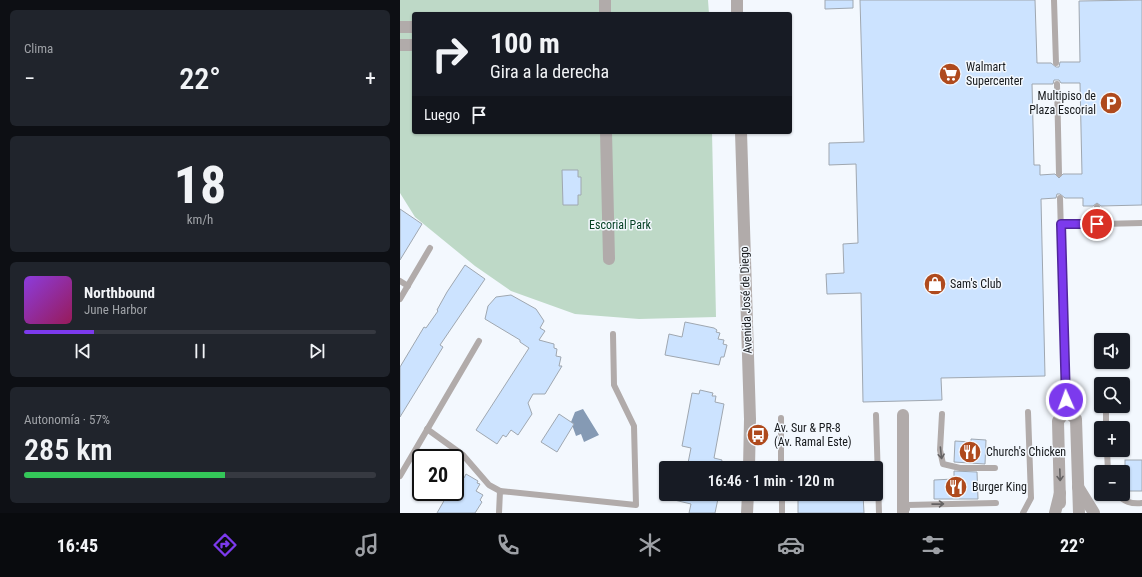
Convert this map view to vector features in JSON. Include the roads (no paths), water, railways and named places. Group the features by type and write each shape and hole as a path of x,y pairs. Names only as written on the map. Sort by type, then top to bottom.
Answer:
{"street":[{"path":"605,0 605,12"},
{"path":"737,0 737,12"},
{"path":"400,27 412,27"},
{"path":"400,45 412,45"},
{"path":"606,134 609,259"},
{"name":"Avenida José de Diego","path":"741,134 750,419 749,461"},
{"path":"1061,513 1058,420 1066,411 1076,419 1079,513"},
{"path":"902,415 903,513"},
{"path":"1078,487 1094,513"},
{"path":"1055,513 1060,493"}],"lane":[{"path":"1054,0 1056,62"},
{"path":"1057,84 1059,174"},
{"path":"1060,198 1066,411"},
{"path":"1097,207 1097,224"},
{"path":"1061,224 1142,222"},
{"path":"400,299 430,248"},
{"path":"400,281 408,286"},
{"path":"427,428 464,455 489,486 500,491 636,505 634,426 614,385 613,334"},
{"path":"400,476 479,341"},
{"path":"1023,513 1030,498 1028,412"},
{"path":"942,414 940,450 943,464 960,468 995,468"},
{"path":"876,415 879,513"},
{"path":"781,418 781,461"},
{"path":"499,513 500,491"},
{"path":"782,501 782,513"},
{"path":"1126,501 1132,504 1142,503"},
{"path":"907,513 907,505 996,503"}],"water":[{"path":"583,409 599,435 584,442 581,434 576,436 571,422 575,412"}],"place":[{"name":"Walmart Supercenter","path":"950,74"},
{"name":"Multipiso de Plaza Escorial","path":"1111,103"},
{"name":"Sam's Club","path":"935,284"},
{"name":"Av. Sur & PR-8 (Av. Ramal Este)","path":"758,435"},
{"name":"Church's Chicken","path":"970,452"},
{"name":"Burger King","path":"956,487"}],"park label":[{"name":"Escorial Park","path":"620,225"}]}
